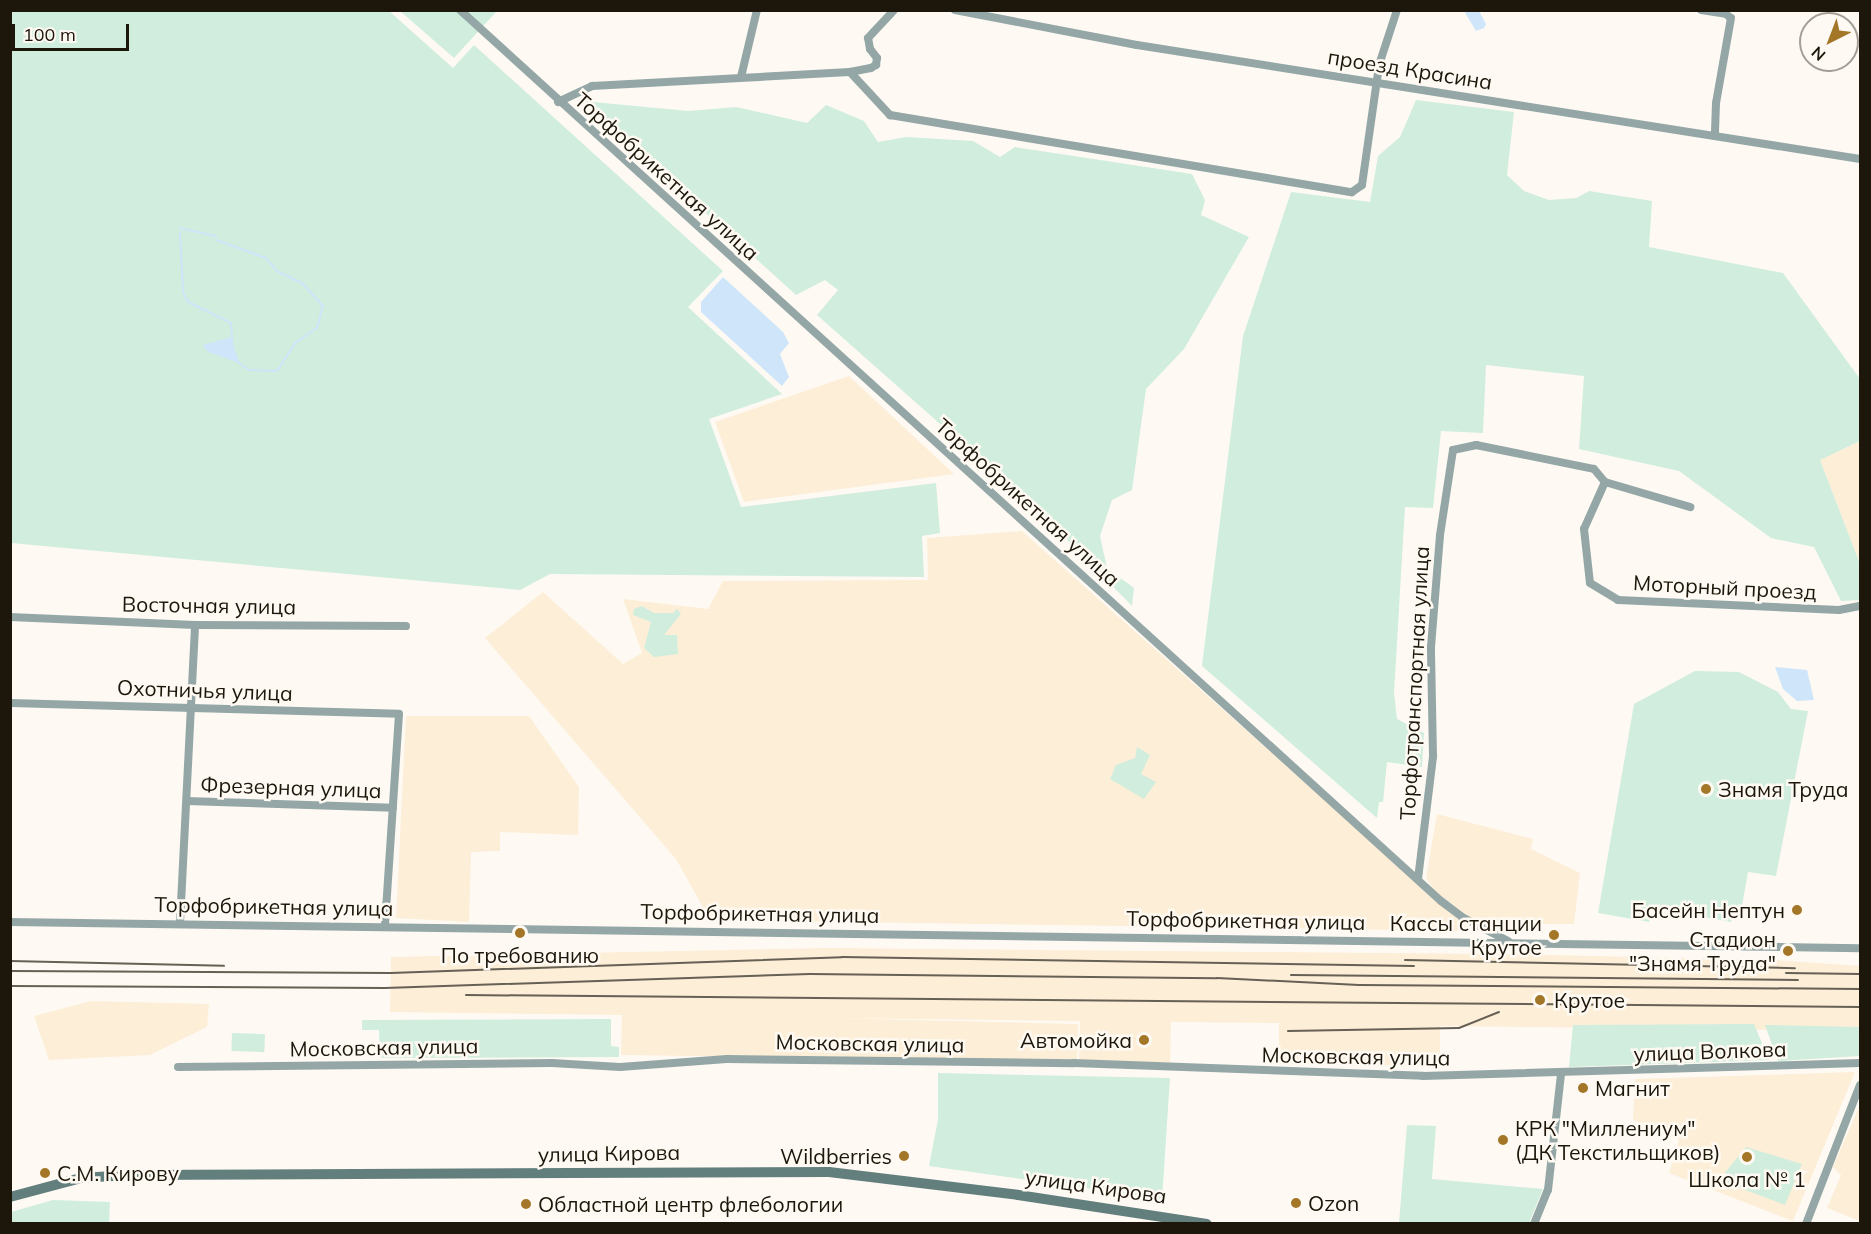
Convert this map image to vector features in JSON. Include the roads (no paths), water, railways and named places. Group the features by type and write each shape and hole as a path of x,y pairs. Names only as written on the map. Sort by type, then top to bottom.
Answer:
{"street":[{"path":"741,77 757,10"},
{"path":"558,102 592,86 850,72 876,65 868,38 894,10"},
{"name":"проезд Красина","path":"955,10 1137,45 1860,159"},
{"path":"850,72 890,115 1352,192 1362,185 1384,48 1397,10"},
{"path":"1701,10 1726,14 1731,18 1716,103 1715,135"},
{"name":"Торфобрикетная улица","path":"464,12 558,102 1418,879 1462,917 1509,942"},
{"name":"Торфотранспортная улица","path":"1418,879 1433,756 1431,647 1440,535 1453,450 1476,446 1594,470 1605,482 1690,507"},
{"name":"Моторный проезд","path":"1605,482 1584,529 1590,583 1618,600 1839,610 1860,606"},
{"name":"Восточная улица","path":"10,617 195,625 406,626"},
{"path":"180,923 195,625"},
{"name":"Охотничья улица","path":"10,703 399,714 393,808"},
{"name":"Фрезерная улица","path":"187,801 393,808"},
{"path":"386,925 393,808"},
{"name":"Торфобрикетная улица","path":"10,922 386,925 1860,948"},
{"name":"Московская улица","path":"178,1067 552,1063 621,1066 727,1059 1074,1063 1423,1076 1561,1074"},
{"name":"улица Волкова","path":"1561,1074 1860,1063"},
{"path":"1534,1224 1548,1190 1561,1074"},
{"path":"1806,1224 1860,1085"},
{"name":"улица Кирова","path":"10,1197 81,1178 157,1174 829,1172 1207,1224"}],"water":[{"path":"1464,11 1479,11 1486,24 1484,28 1476,31"},
{"path":"723,277 783,332 789,343 780,354 789,377 782,386 701,312 701,302"},
{"path":"231,337 239,363 208,352 203,345"},
{"path":"1775,667 1807,670 1814,700 1797,701 1783,689"}],"waterway":[{"path":"180,228 216,236"},
{"path":"180,232 183,292 188,302 231,323 233,353 239,363 249,370 277,371 296,342 317,328 323,306 302,283 278,272 266,258 216,240"}],"railway":[{"path":"10,971 391,973 842,957 1414,966"},
{"path":"1405,960 1795,968"},
{"path":"10,961 224,966"},
{"path":"1786,973 1860,974"},
{"path":"10,986 385,988 810,974 1217,978 1359,985 1860,989"},
{"path":"1291,975 1798,980"},
{"path":"466,995 1860,1007"},
{"path":"1288,1031 1459,1028 1499,1012"}],"place":[{"name":"Знамя Труда","path":"1706,789"},
{"name":"Басейн Нептун","path":"1797,910"},
{"name":"По требованию","path":"520,933"},
{"name":"Кассы станции Крутое","path":"1554,935"},
{"name":"Стадион \"Знамя Труда\"","path":"1788,951"},
{"name":"Крутое","path":"1540,1000"},
{"name":"Автомойка","path":"1144,1040"},
{"name":"Магнит","path":"1583,1088"},
{"name":"КРК \"Миллениум\" (ДК Текстильщиков)","path":"1503,1140"},
{"name":"Wildberries","path":"904,1156"},
{"name":"Школа № 1","path":"1747,1157"},
{"name":"С.М. Кирову","path":"45,1173"},
{"name":"Ozon","path":"1296,1203"},
{"name":"Областной центр флебологии","path":"526,1204"}]}
